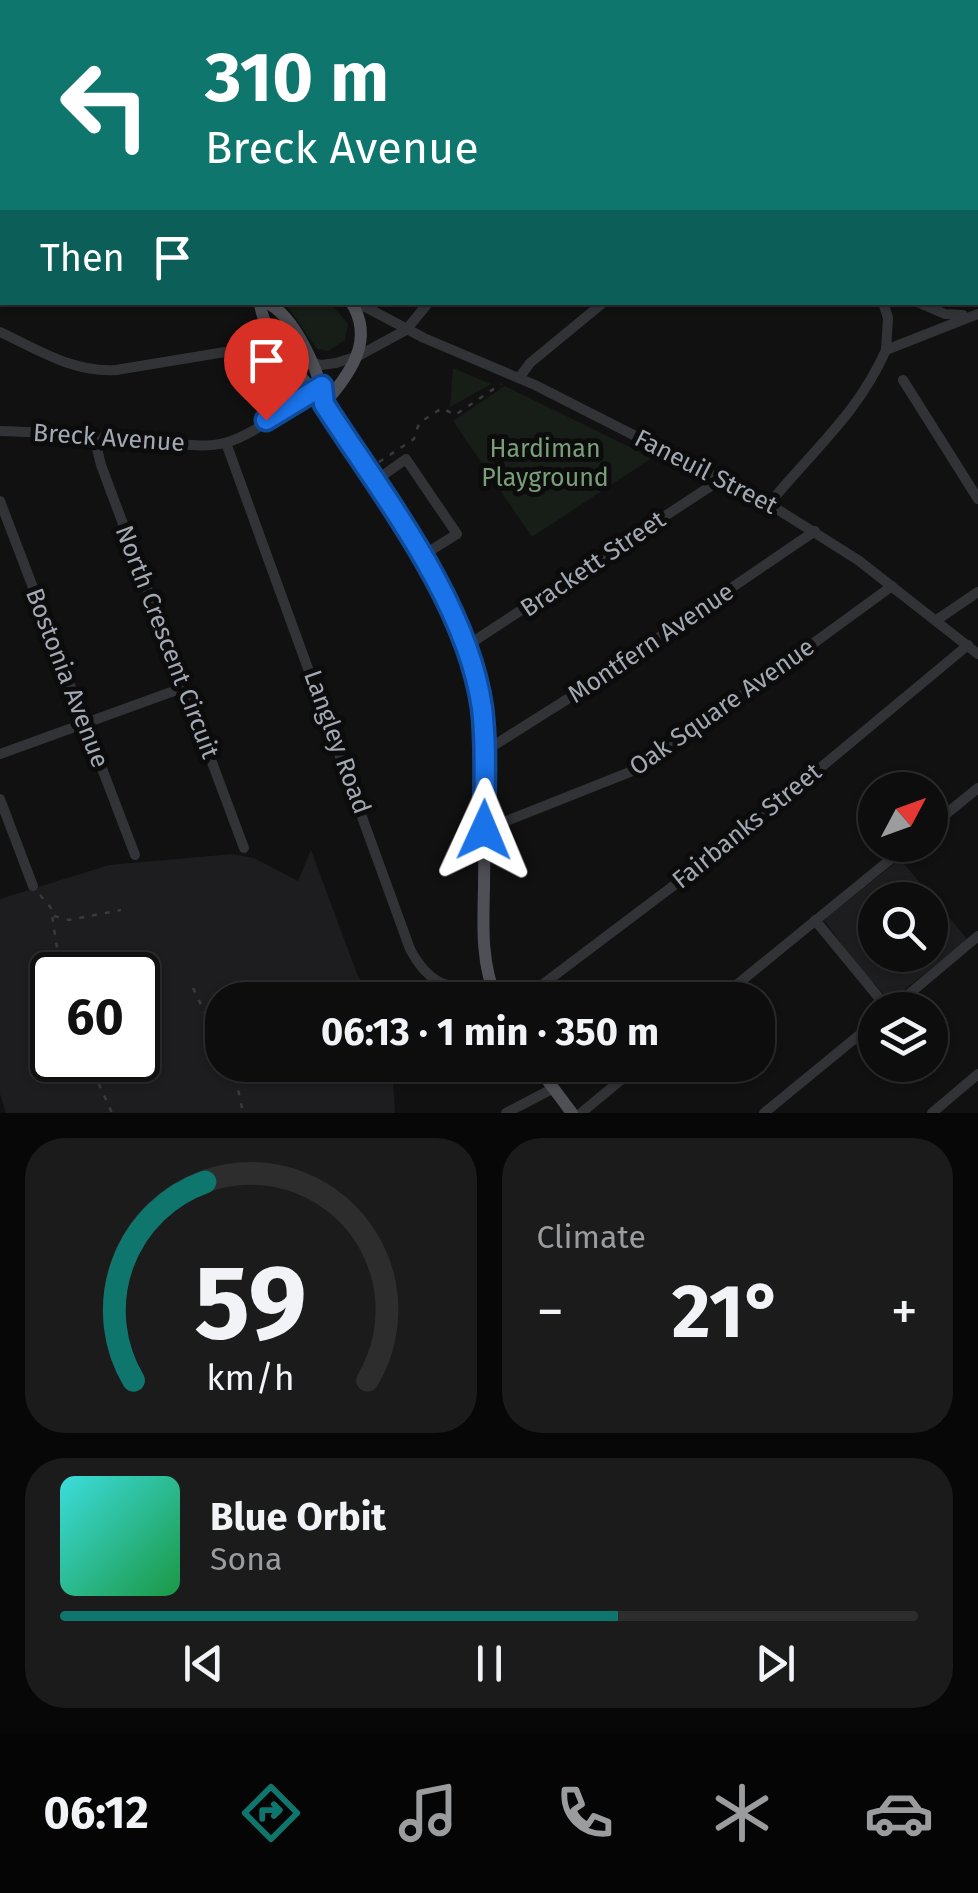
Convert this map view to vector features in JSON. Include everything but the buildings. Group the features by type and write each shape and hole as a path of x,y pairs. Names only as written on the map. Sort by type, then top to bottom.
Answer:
{"main road":[{"path":"263,305 263,317 278,342 316,389 422,556 465,647 478,690 486,751 483,920 490,982"},
{"path":"268,305 282,314 315,364 316,389"},
{"path":"324,404 358,356 362,326 355,305"},
{"path":"549,1082 572,1113"}],"street":[{"name":"Faneuil Street","path":"360,305 406,330 519,378 769,504 815,531 892,586 978,654"},
{"path":"0,332 73,366 104,371 278,342 293,355 328,365 358,356 406,330 427,305"},
{"path":"519,378 527,366 600,305"},
{"path":"769,504 845,421 870,385 886,350 888,318 884,305"},
{"path":"924,305 945,314 974,315"},
{"path":"886,350 974,315"},
{"path":"903,380 978,499"},
{"path":"226,443 316,389"},
{"name":"Breck Avenue","path":"0,432 57,432 202,445 226,443"},
{"name":"North Crescent Circuit","path":"94,436 101,465 244,848"},
{"name":"Langley Road","path":"226,443 410,949 427,974 438,982"},
{"path":"375,481 406,459 456,534 422,556"},
{"name":"Brackett Street","path":"465,647 720,480"},
{"name":"Bostonia Avenue","path":"0,501 135,854"},
{"name":"Montfern Avenue","path":"486,751 815,531"},
{"name":"Oak Square Avenue","path":"484,830 645,766 892,586"},
{"path":"938,620 978,592"},
{"name":"Fairbanks Street","path":"546,982 730,843 968,645"},
{"path":"0,754 184,687"},
{"path":"948,812 978,788"},
{"path":"0,799 33,886"},
{"path":"740,982 887,862"},
{"path":"814,920 874,992"},
{"path":"911,992 978,936"},
{"path":"764,1113 858,1036"},
{"path":"932,1113 978,1074"},
{"path":"581,1113 618,1082"},
{"path":"506,1113 554,1088"}],"path":[{"path":"379,462 414,439 419,423 442,408 456,415 501,384"},
{"path":"33,886 51,908 58,952"},
{"path":"52,916 69,920 121,910"},
{"path":"193,988 205,1013"},
{"path":"98,1082 112,1113"},
{"path":"237,1082 243,1113"}],"shaded area":[{"path":"311,850 362,982 205,982 205,1082 393,1082 395,1113 6,1113 0,1094 0,899 109,865 233,854 254,858 298,881"},
{"path":"896,862 903,862 919,882 871,882"},
{"path":"858,893 858,966 824,920"},
{"path":"948,916 968,940 948,956"},
{"path":"863,972 927,972 902,992 882,992"}],"green space":[{"path":"286,305 332,305 348,324 345,340 328,351 317,349"},
{"path":"453,368 491,384 450,407"},
{"name":"Hardiman Playground","path":"505,386 652,458 532,537 453,421"}],"route":[{"path":"266,420 322,386 324,404 432,573 465,647 482,707 486,751 484,830"}]}
